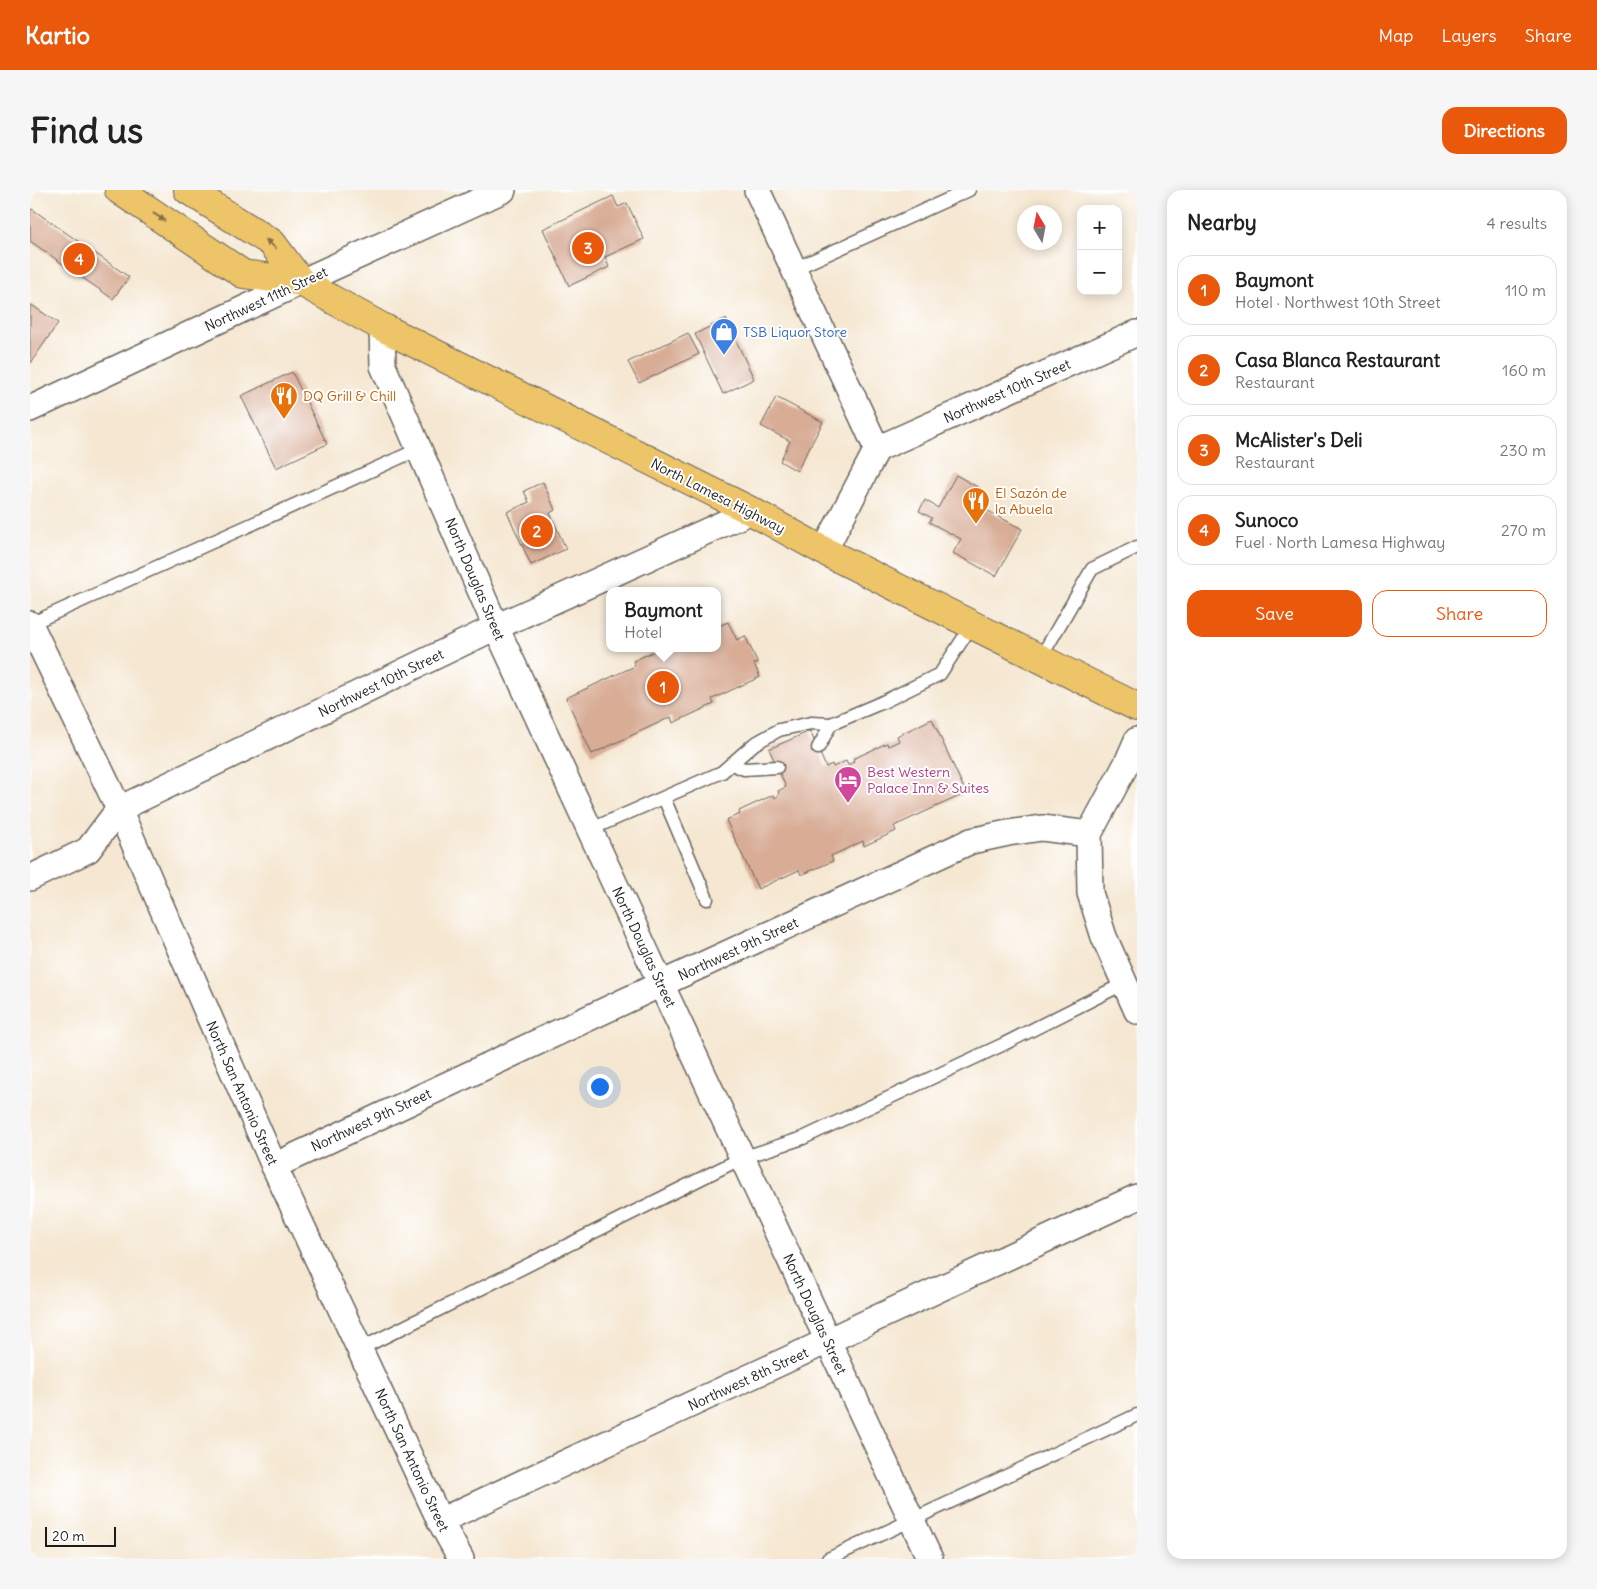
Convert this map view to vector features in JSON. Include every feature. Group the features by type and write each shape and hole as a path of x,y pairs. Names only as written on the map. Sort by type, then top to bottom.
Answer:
{"main road":[{"name":"North Lamesa Highway","path":"118,190 243,274 301,282 382,327 751,511 824,551 1137,707"},
{"name":"North Lamesa Highway","path":"188,190 272,243 301,282"}],"street":[{"name":"Northwest 11th Street","path":"30,409 502,190"},
{"path":"757,190 877,449 824,551"},
{"name":"North Douglas Street","path":"382,327 384,366 496,628 930,1559"},
{"name":"Northwest 10th Street","path":"877,449 1137,332"},
{"name":"Northwest 10th Street","path":"30,878 88,850 119,809 496,628 751,511"},
{"name":"North San Antonio Street","path":"30,624 119,809 274,1166 440,1521 461,1559"},
{"path":"1137,740 1127,763 1089,834 1090,893 1104,937 1137,1011"},
{"name":"Northwest 9th Street","path":"274,1166 971,841 1008,832 1042,828 1089,834"},
{"name":"Northwest 8th Street","path":"440,1521 1137,1197"}],"lane":[{"path":"794,269 969,190"},
{"path":"30,624 420,449"},
{"path":"1040,659 1092,569 1137,547"},
{"path":"590,830 722,772 754,744 779,730 811,723 831,724 884,702 940,674 972,625"},
{"path":"818,748 831,724"},
{"path":"732,764 744,769 777,767"},
{"path":"664,798 707,899"},
{"path":"360,1349 742,1158 803,1138 1004,1044 1124,983"},
{"path":"828,1559 1137,1415"}],"building":[{"path":"613,196 618,207 627,203 644,239 605,257 609,267 569,286 543,229"},
{"path":"32,209 129,277 113,299 30,241 30,212"},
{"path":"30,304 58,323 30,364"},
{"name":"TSB Liquor Store","path":"726,319 754,379 723,394 695,334"},
{"path":"688,333 699,354 639,383 628,362"},
{"name":"DQ Grill & Chill","path":"292,372 327,444 276,468 241,396"},
{"path":"776,397 823,422 797,471 780,461 790,441 761,426"},
{"name":"El Sazón de la Abuela","path":"956,475 981,489 973,503 1022,529 996,576 953,553 961,539 929,522 932,518 919,511 925,500 938,508"},
{"path":"543,482 555,510 550,513 566,549 531,565 507,512 529,502 524,491"},
{"path":"728,622 737,640 745,636 758,663 754,664 760,677 712,699 714,704 673,723 671,717 592,754 566,698 635,666 633,661 652,652 721,652 721,625"},
{"name":"Best Western Palace Inn & Suites","path":"932,719 966,793 894,826 896,831 864,846 863,841 831,856 833,861 801,875 799,870 758,889 726,820 740,814 739,811 773,795 775,798 779,795 778,791 786,787 769,749 810,731 826,767 832,764 833,767 846,761 848,765 854,762 853,759 887,743 888,746 899,741 897,736"}],"place":[{"name":"McAlister's Deli","path":"588,248"},
{"name":"Sunoco","path":"79,259"},
{"name":"TSB Liquor Store","path":"724,356"},
{"name":"DQ Grill & Chill","path":"284,420"},
{"name":"El Sazón de la Abuela","path":"976,525"},
{"name":"Casa Blanca Restaurant","path":"537,531"},
{"name":"Baymont","path":"663,687"},
{"name":"Best Western Palace Inn & Suites","path":"848,804"}]}
